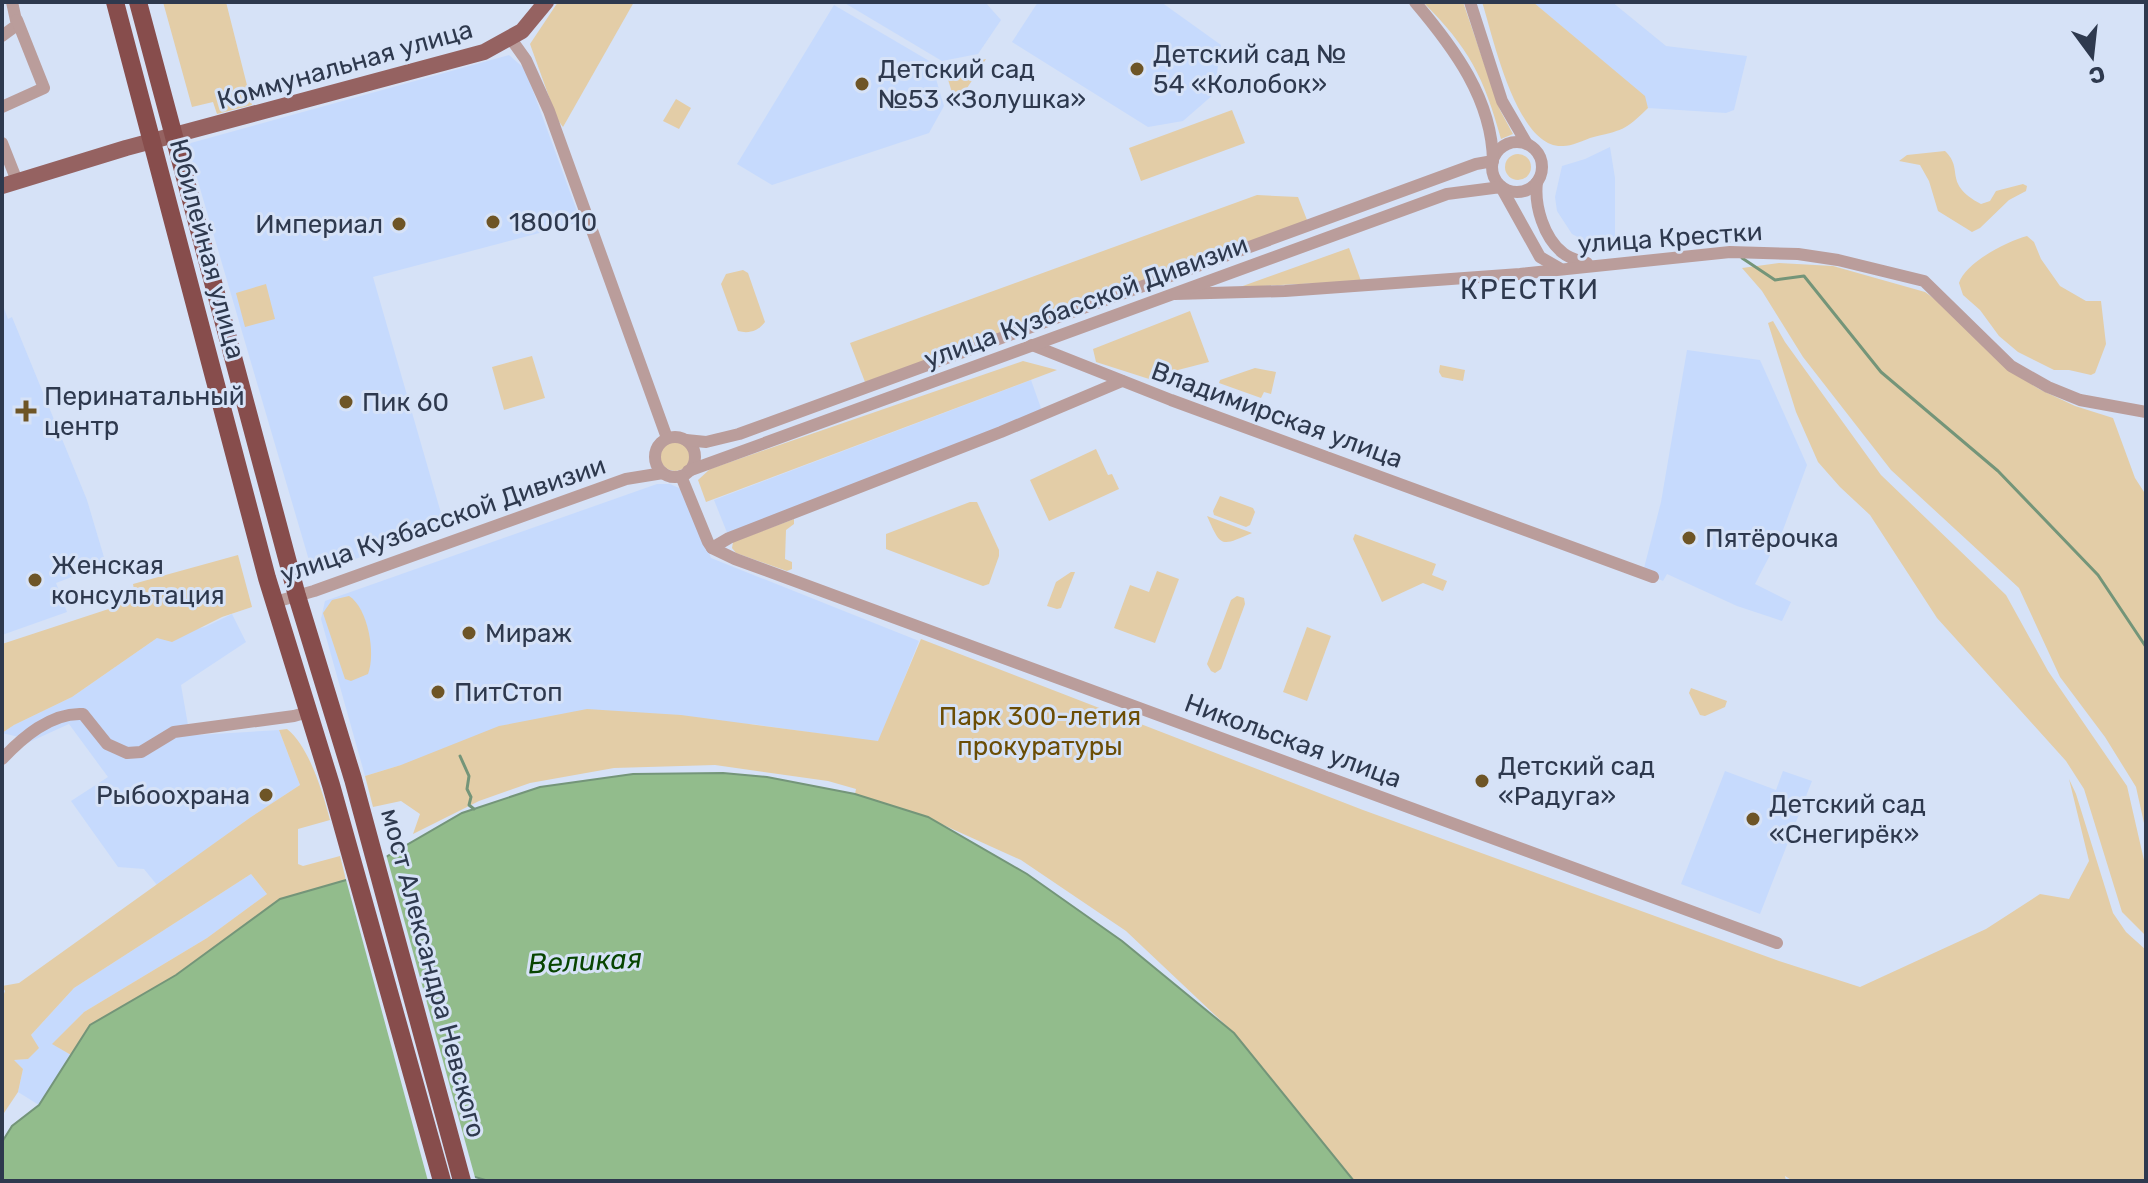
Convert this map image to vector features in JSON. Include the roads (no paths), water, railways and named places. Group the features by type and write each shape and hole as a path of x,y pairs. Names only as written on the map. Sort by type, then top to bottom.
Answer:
{"highway":[{"name":"Юбилейная улица","path":"115,2 275,602 331,785"},
{"name":"Юбилейная улица","path":"138,2 297,596 353,779"},
{"name":"мост Александра Невского","path":"353,779 462,1181"},
{"name":"мост Александра Невского","path":"331,785 442,1181"}],"main road":[{"name":"Коммунальная улица","path":"9,184 151,141 456,62 511,39 527,27 546,2"}],"street":[{"path":"2,107 44,88 12,2"},
{"path":"1415,2 1454,51 1477,92 1491,134 1495,179 1540,257 1553,268"},
{"path":"1470,2 1502,101 1527,144"},
{"path":"2,36 15,28 17,20"},
{"path":"511,39 526,60 549,111 667,438"},
{"path":"1493,161 1504,146 1520,142 1534,149 1542,162 1543,171 1537,182 1521,192 1511,192 1501,187"},
{"path":"2,143 9,184"},
{"name":"улица Кузбасской Дивизии","path":"626,479 655,455 658,446 667,438 673,436 706,442 739,434 1322,219 1476,164 1493,161"},
{"path":"1537,182 1542,219 1559,250 1565,256 1594,264"},
{"name":"улица Кузбасской Дивизии","path":"275,602 626,479 663,473 684,474 1447,194 1501,187"},
{"name":"улица Крестки","path":"1553,268 1559,250"},
{"name":"улица Крестки","path":"1175,294 1285,291 1730,252 1798,254 1838,260 1924,281 2011,366 2048,387 2080,400 2146,412"},
{"path":"1032,345 1122,381"},
{"name":"Владимирская улица","path":"712,548 729,538 986,438 1122,381 1653,577"},
{"path":"686,440 695,456 684,474 701,528 712,548"},
{"path":"655,455 656,464 663,473"},
{"name":"Никольская улица","path":"712,548 1777,943"},
{"path":"2,759 16,743 62,716 83,714 107,744 127,753 141,752 174,732 308,712"}],"water":[{"name":"Великая","path":"723,773 767,777 855,794 928,817 1027,874 1122,941 1234,1033 1354,1181 489,1181 475,1177 459,1181 2,1181 2,1142 12,1126 39,1105 90,1025 176,975 280,899 346,880 462,813 540,787 633,774"}],"waterway":[{"path":"1722,231 1729,242"},
{"path":"1742,258 1775,280 1804,276 1881,372 1998,471 2098,575 2146,647"},
{"path":"460,756 469,776 469,805 474,809"}],"place":[{"name":"Детский сад № 54 «Колобок»","path":"1137,69"},
{"name":"Детский сад №53 «Золушка»","path":"862,84"},
{"name":"180010","path":"493,222"},
{"name":"Империал","path":"399,224"},
{"name":"Пик 60","path":"346,402"},
{"name":"Перинатальный центр","path":"26,411"},
{"name":"Пятёрочка","path":"1689,538"},
{"name":"Женская консультация","path":"35,580"},
{"name":"Мираж","path":"469,633"},
{"name":"ПитСтоп","path":"438,692"},
{"name":"Детский сад «Радуга»","path":"1482,781"},
{"name":"Рыбоохрана","path":"266,795"},
{"name":"Детский сад «Снегирёк»","path":"1753,819"}],"district":[{"name":"КРЕСТКИ","path":"1530,289"}],"park label":[{"name":"Парк 300-летия прокуратуры","path":"1040,731"}]}
